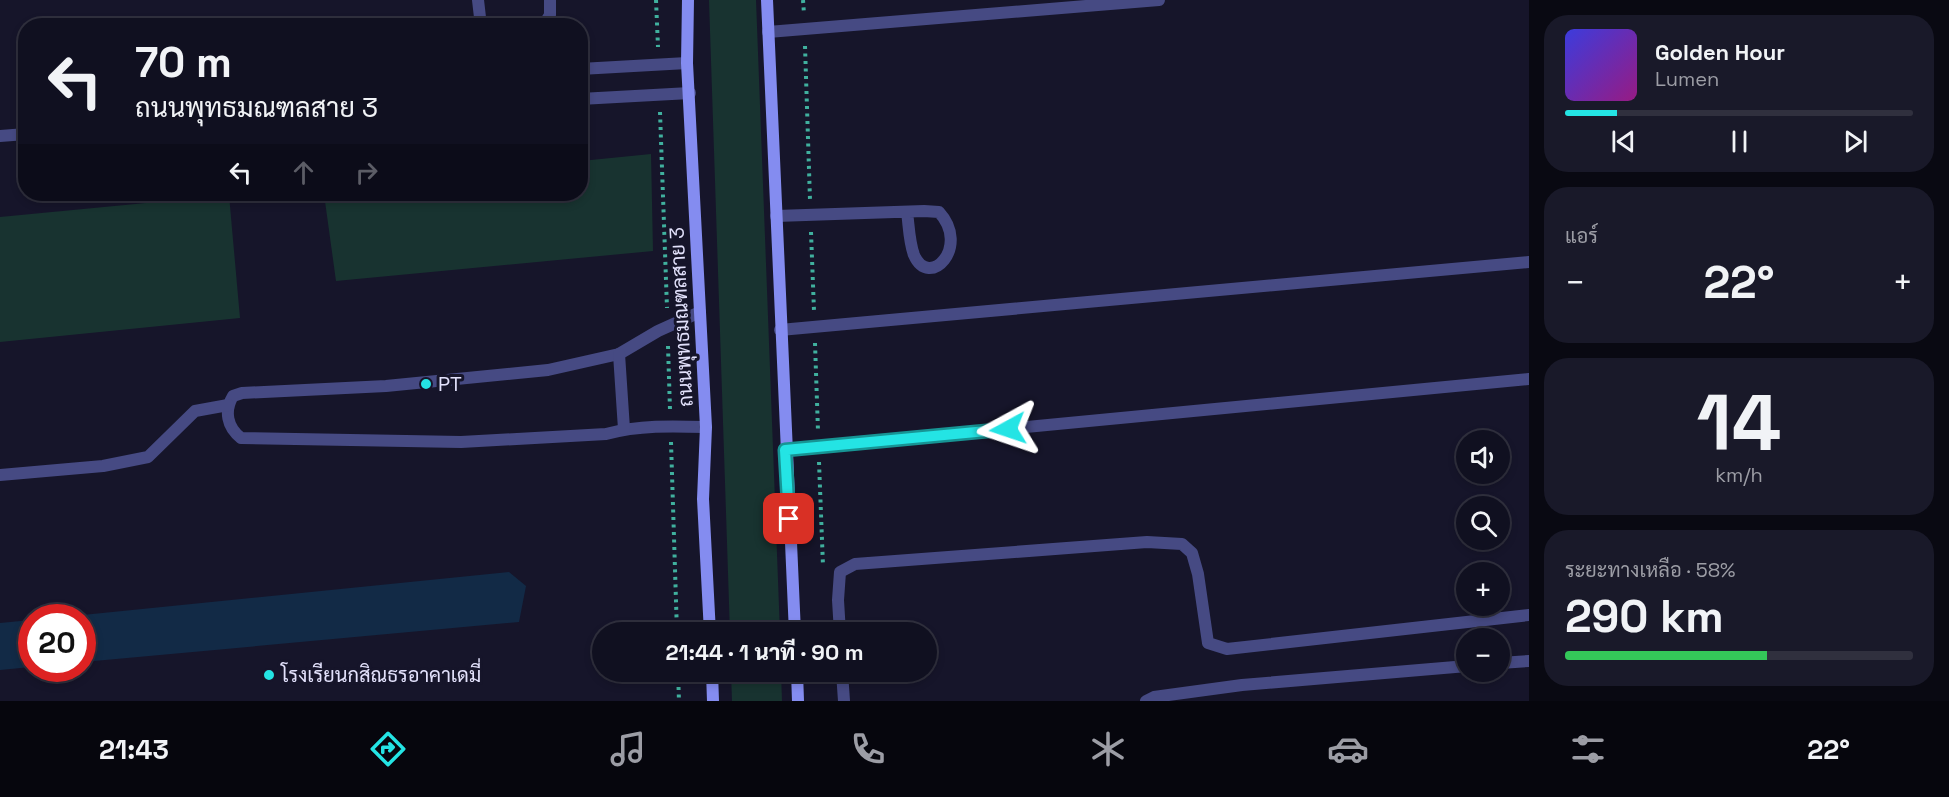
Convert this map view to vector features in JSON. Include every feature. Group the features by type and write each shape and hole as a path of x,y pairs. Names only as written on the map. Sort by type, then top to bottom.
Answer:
{"main road":[{"name":"ถนนพุทธมณฑลสาย 3","path":"688,0 687,63 706,427 703,499 709,622"},
{"path":"767,0 785,450 794,622"},
{"path":"712,682 713,701"},
{"path":"797,682 798,701"}],"street":[{"path":"478,0 480,18"},
{"path":"548,18 550,0"},
{"path":"768,32 1159,0"},
{"path":"588,69 687,63"},
{"path":"588,99 690,93"},
{"path":"0,136 18,135"},
{"path":"776,216 934,211 939,212 945,218 951,234 950,252 936,266 925,267 914,255 907,212"},
{"path":"780,330 1529,262"},
{"path":"700,312 658,331 619,354 548,370 386,386 242,393 232,396 226,411 231,427 241,438 461,442 606,434 624,429 654,426 706,427"},
{"path":"619,354 624,429"},
{"path":"785,450 1529,379"},
{"path":"0,475 103,466 148,457 195,411 228,405"},
{"path":"839,622 840,572 855,564 1147,542 1182,544 1192,552 1198,574 1208,643 1227,649 1529,615"},
{"path":"1510,662 1529,661"},
{"path":"1146,701 1154,697 1242,685 1456,667"},
{"path":"843,682 844,701"}],"path":[{"path":"678,682 679,701"}],"green space":[{"path":"709,0 756,0 780,622 730,622"},
{"path":"651,154 653,251 336,281 325,201 588,201 588,160"},
{"path":"167,201 230,201 240,318 0,342 0,217"},
{"path":"731,682 781,682 782,701 732,701"}],"water":[{"path":"509,572 526,586 519,622 96,661 96,614"},
{"path":"18,621 18,668 0,670 0,623"}],"place":[{"name":"PT","path":"426,384"},
{"name":"โรงเรียนกสิณธรอาคาเดมี่","path":"269,675"}],"route":[{"path":"789,519 785,450 1008,429"}]}
